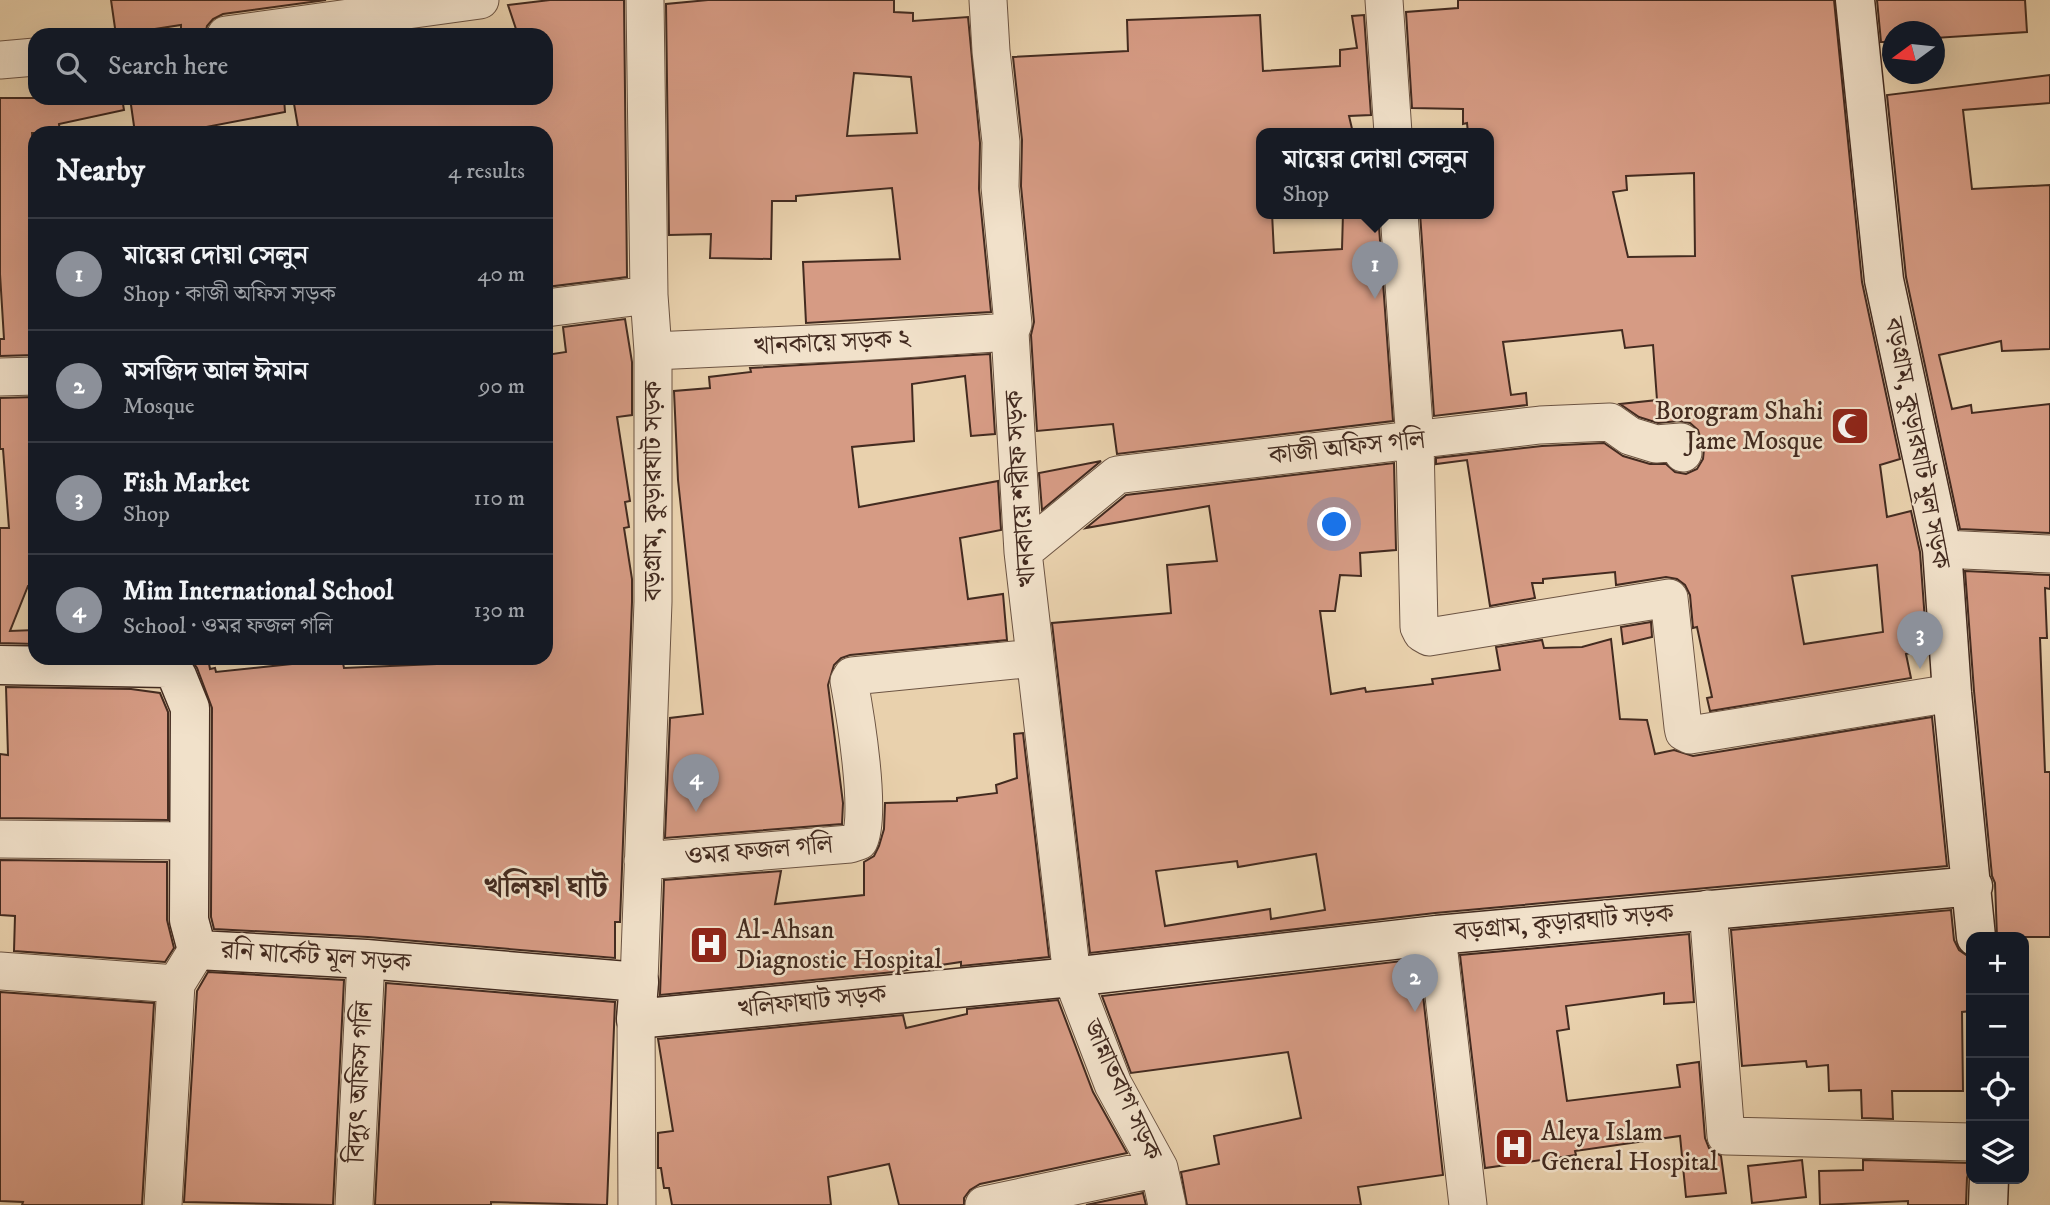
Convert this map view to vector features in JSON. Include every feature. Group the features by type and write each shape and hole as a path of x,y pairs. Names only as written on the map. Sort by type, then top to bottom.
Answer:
{"street":[{"path":"277,28 480,0"},
{"name":"বড়গ্রাম, কুড়ারঘাট সড়ক","path":"637,1205 638,1001 653,602 653,351 649,295 645,0"},
{"name":"খানকায়ে শরীফ সড়ক","path":"988,0 990,51 1001,142 1000,187 1013,324 1010,332 1023,552 1072,977"},
{"path":"1384,0 1393,128"},
{"name":"বড়গ্রাম, কুড়ারঘাট মূল সড়ক","path":"1855,0 1884,279 1942,549 1952,693 1976,932"},
{"path":"0,60 28,58"},
{"path":"1399,219 1415,441 1419,627 1422,633 1429,637 1670,598 1683,727 1684,732 1690,735 1952,693"},
{"path":"553,307 649,295"},
{"name":"খানকায়ে সড়ক ২","path":"653,351 1010,332"},
{"path":"0,377 28,376"},
{"name":"কাজী অফিস গলি","path":"1023,552 1117,475 1541,425 1609,422 1630,436 1656,444 1681,442 1683,453"},
{"path":"1942,549 2050,554"},
{"name":"ওমর ফজল গলি","path":"643,860 849,844 859,841 864,818 855,710 849,681 852,676 1035,658"},
{"name":"রনি মার্কেট মূল সড়ক","path":"0,665 28,665"},
{"name":"রনি মার্কেট মূল সড়ক","path":"168,665 177,676 190,708 189,920 197,950 366,960 638,1001"},
{"path":"0,838 189,841"},
{"name":"বড়গ্রাম, কুড়ারঘাট সড়ক","path":"1072,977 1437,935 1973,887"},
{"path":"1708,909 1726,1136 1966,1142"},
{"path":"1437,935 1468,1205"},
{"path":"163,1205 176,984 197,950"},
{"name":"বিদ্যুৎ অফিস গলি","path":"354,1205 366,960"},
{"path":"0,971 176,984"},
{"name":"খলিফাঘাট সড়ক","path":"638,1001 1072,977"},
{"name":"জান্নাতবাগ সড়ক","path":"1072,977 1113,1084 1158,1168 1167,1205"},
{"path":"984,1205 1158,1168"},
{"path":"1988,1205 1989,1184"}],"building":[{"path":"111,0 326,0 223,14 213,19 207,28 181,28 181,25 162,28 115,28"},
{"path":"550,0 624,0 627,277 553,286 553,126 298,126 294,105 553,105 553,28 516,28 508,5"},
{"path":"708,0 894,0 894,12 913,13 913,21 968,17 980,143 979,189 991,312 806,323 803,262 900,259 892,188 796,196 796,201 772,201 771,259 710,258 711,234 669,235 666,4","holes":["854,73 911,77 917,133 847,136"]},
{"path":"1458,0 1834,0 1862,282 1900,459 1880,465 1887,517 1911,511 1920,552 1927,649 1906,654 1911,678 1710,711 1707,698 1712,697 1697,627 1693,628 1690,595 1685,585 1677,579 1666,577 1616,585 1615,572 1543,579 1543,583 1532,583 1535,598 1490,606 1467,460 1436,464 1436,458 1542,446 1604,443 1623,456 1650,464 1666,464 1675,472 1686,474 1697,469 1703,459 1704,449 1698,430 1690,423 1658,423 1639,417 1620,404 1657,400 1653,345 1625,348 1622,330 1503,342 1511,395 1526,393 1527,405 1434,416 1420,219 1494,219 1494,128 1468,128 1467,123 1463,124 1463,109 1412,108 1406,12 1458,8","holes":["1694,173 1695,256 1628,257 1613,192 1627,190 1626,176","1877,565 1883,632 1804,644 1792,576"]},
{"path":"1877,0 2025,0 2027,32 1945,37 1945,21 1882,21 1881,42"},
{"path":"1260,15 1263,71 1340,66 1340,50 1357,48 1352,16 1364,15 1371,115 1349,116 1352,128 1256,128 1256,219 1272,219 1274,253 1342,249 1343,219 1378,219 1393,421 1117,454 1113,424 1037,431 1031,335 1034,322 1021,186 1022,140 1013,57 1128,51 1127,20"},
{"path":"2050,75 2050,103 1963,110 1972,189 2050,185 2050,349 2002,351 2001,341 1939,355 1952,409 1971,405 1972,413 2050,404 2050,533 1960,529 1906,277 1887,95"},
{"path":"0,98 28,98 28,105 123,105 124,110 59,126 28,126 28,355 0,356 0,339 4,339 0,274"},
{"path":"131,105 284,105 285,112 211,126 134,126"},
{"path":"625,319 632,362 632,415 617,417 630,501 625,502 629,527 624,528 632,579 632,602 620,922 615,922 615,958 368,937 214,929 211,917 212,708 195,665 209,665 210,669 215,668 216,672 282,665 343,665 344,668 553,665 553,354 566,352 563,327"},
{"path":"990,354 995,434 971,436 965,376 912,384 914,441 852,447 859,507 998,481 1001,530 960,538 968,599 1003,594 1007,640 850,655 841,658 834,665 828,685 843,803 842,824 665,838 670,718 703,714 678,480 674,391 710,388 709,377 751,372 750,368"},
{"path":"28,397 28,586 10,631 28,630 28,644 0,643 0,528 9,528 3,449 0,449 0,398"},
{"path":"1101,461 1042,510 1039,473"},
{"path":"1394,463 1396,550 1360,553 1361,576 1340,575 1335,611 1320,611 1331,694 1365,688 1366,692 1433,684 1432,679 1500,670 1496,647 1542,640 1544,648 1582,647 1611,639 1620,719 1647,720 1655,754 1674,750 1693,756 1932,717 1947,866 1435,913 1090,953 1052,623 1171,613 1167,565 1217,561 1209,506 1086,528 1126,495","holes":["1316,854 1325,910 1271,919 1270,909 1165,926 1156,871 1237,861 1238,867"]},
{"path":"1965,571 2050,575 2050,589 2045,588 2047,638 2040,638 2045,772 2050,772 2050,937 2029,937 2029,932 1997,932 1995,883 1992,876"},
{"path":"1651,622 1652,637 1623,644 1621,627"},
{"path":"6,687 131,689 160,693 168,712 168,820 0,818 0,754 8,755"},
{"path":"1023,733 1049,957 961,966 961,962 894,972 660,995 664,880 781,871 775,904 864,895 864,862 874,856 879,846 884,829 885,803 957,801 957,798 997,793 996,785 1017,778 1014,734"},
{"path":"0,860 167,862 167,920 174,948 165,962 14,951 15,916 0,915"},
{"path":"1951,910 1954,940 1959,950 1966,955 1966,1012 1962,1012 1963,1091 1892,1091 1893,1119 1862,1118 1861,1090 1829,1091 1828,1065 1807,1067 1806,1061 1742,1066 1731,930"},
{"path":"1689,934 1694,1002 1664,1004 1664,993 1566,1006 1569,1029 1557,1031 1567,1101 1680,1087 1677,1065 1699,1062 1705,1138 1709,1148 1721,1156 1726,1193 1686,1197 1680,1136 1575,1151 1576,1155 1485,1168 1460,955"},
{"path":"1419,959 1443,1175 1358,1187 1361,1205 1187,1205 1181,1172 1219,1164 1214,1136 1301,1118 1288,1052 1131,1073 1102,996"},
{"path":"208,972 344,980 333,1205 184,1202 197,991"},
{"path":"386,983 615,1002 607,1205 491,1202 491,1205 375,1205"},
{"path":"0,992 154,1003 142,1205 22,1205 23,1202 0,1201"},
{"path":"1058,1000 1093,1092 1127,1153 980,1184 970,1190 964,1198 964,1205 899,1205 889,1164 828,1177 831,1205 672,1205 669,1188 664,1188 661,1168 658,1168 658,1133 673,1131 658,1039 903,1015 906,1028 967,1014 967,1009"},
{"path":"1802,1160 1806,1197 1752,1203 1748,1166"},
{"path":"1863,1160 1966,1163 1966,1205 1908,1205 1908,1201 1820,1205 1819,1171 1863,1170"},
{"path":"1143,1193 1146,1205 1086,1205"}],"place":[{"name":"মায়ের দোয়া সেলুন","path":"1375,299"},
{"name":"Borogram Shahi Jame Mosque","path":"1850,426"},
{"name":"Fish Market","path":"1920,669"},
{"name":"Mim International School","path":"696,812"},
{"name":"Al-Ahsan Diagnostic Hospital","path":"709,945"},
{"name":"মসজিদ আল ঈমান","path":"1415,1012"},
{"name":"Aleya Islam General Hospital","path":"1514,1147"}],"district":[{"name":"খলিফা ঘাট","path":"546,888"}]}
